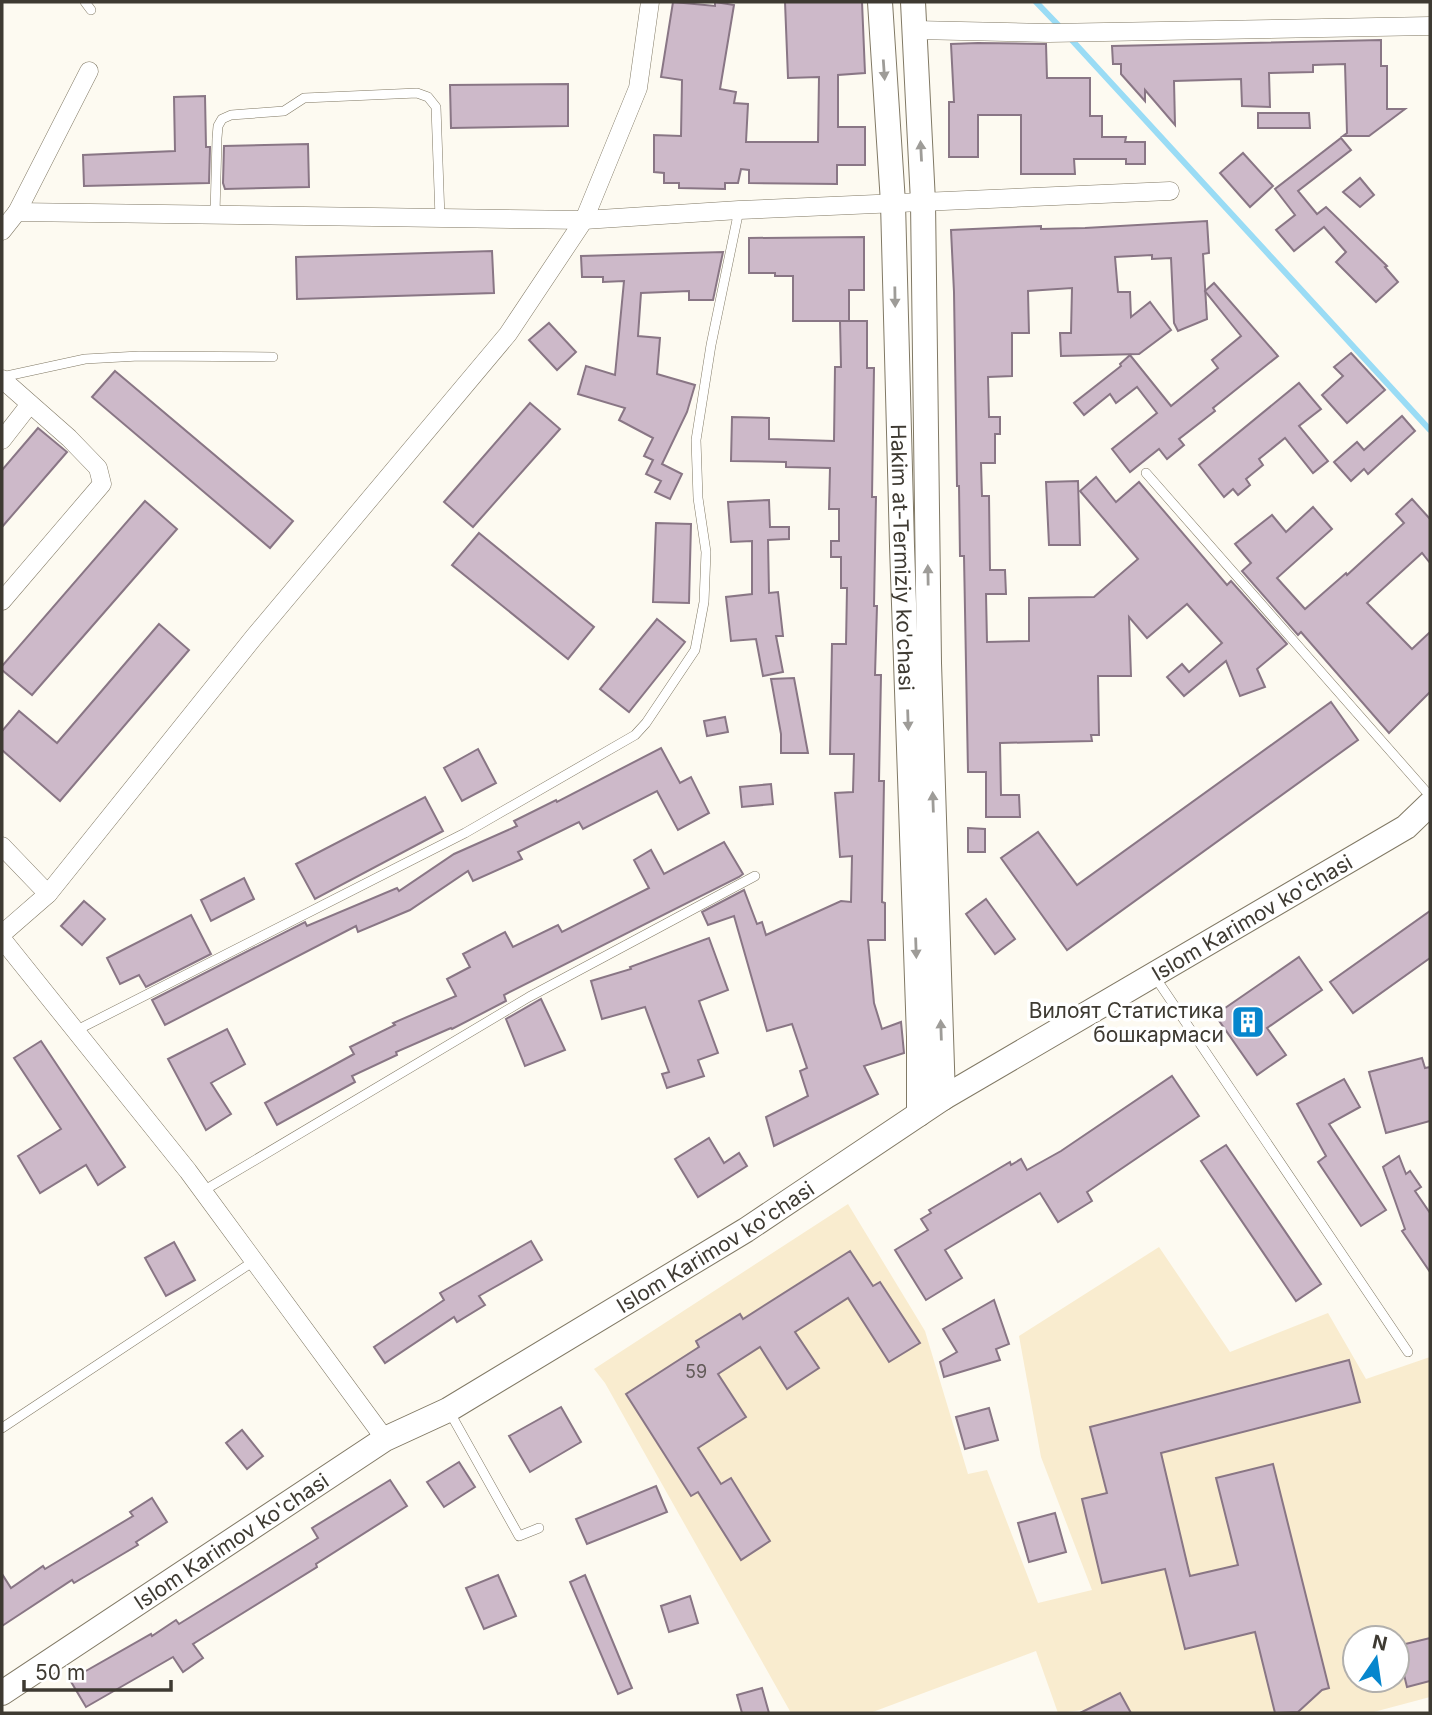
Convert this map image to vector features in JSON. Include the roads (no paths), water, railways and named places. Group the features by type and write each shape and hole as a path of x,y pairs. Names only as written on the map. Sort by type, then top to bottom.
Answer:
{"main road":[{"name":"Hakim at-Termiziy ko'chasi","path":"880,2 893,203 919,1037 919,1114"},
{"name":"Hakim at-Termiziy ko'chasi","path":"913,2 923,202 929,663 943,1098"},
{"name":"Islom Karimov ko'chasi","path":"2,1693 385,1439 448,1410 746,1230 943,1098 1406,828 1430,804"}],"street":[{"path":"385,1439 203,1191 2,936 48,894 254,637 508,334 584,220 638,88 650,2"},
{"path":"915,30 1049,33 1430,26"},
{"path":"2,231 17,212 89,71"},
{"path":"17,212 584,220 739,210 1170,191"},
{"path":"2,378 98,468 102,484 2,601"},
{"path":"2,440 30,404"},
{"path":"2,846 48,894"}],"lane":[{"path":"215,214 218,126 222,119 284,111 304,98 417,93 429,97 436,107 440,218"},
{"path":"75,1031 465,833 635,735 646,723 695,650 704,602 706,552 698,498 696,440 711,345 739,210"},
{"path":"2,378 85,359 139,356 273,356"},
{"path":"1146,473 1430,796"},
{"path":"203,1191 529,997 755,876"},
{"path":"1154,975 1408,1352"},
{"path":"2,1428 254,1261"},
{"path":"448,1410 519,1536 539,1528"}],"waterway":[{"path":"1036,2 1062,29"},
{"path":"1069,37 1430,430"}],"place":[{"name":"Вилоят Статистика бошкармаси","path":"1248,1022"}]}
